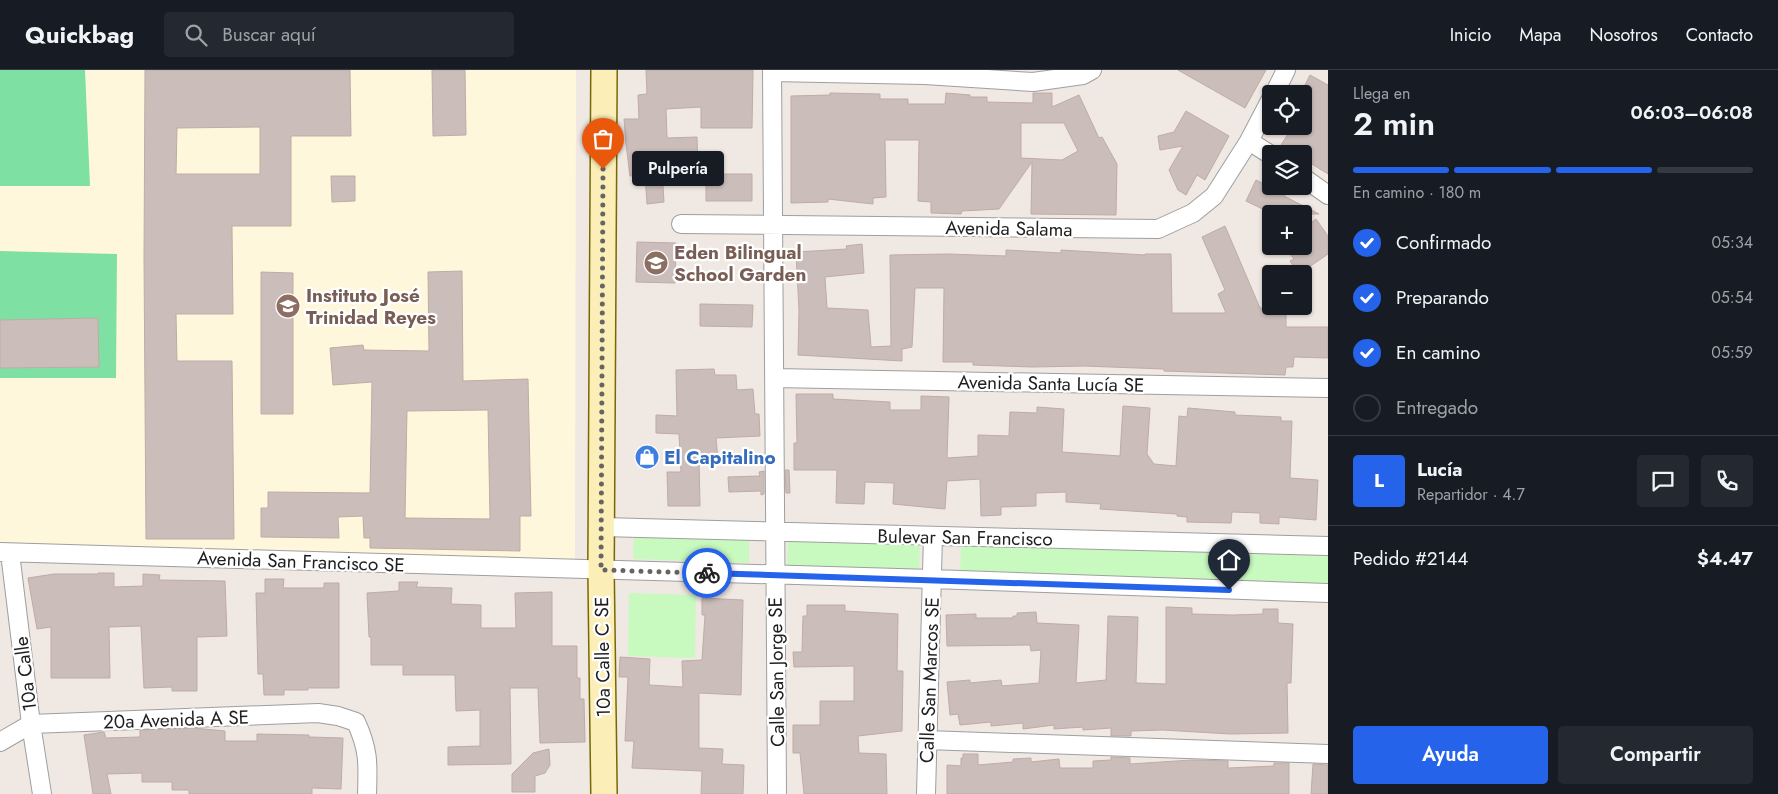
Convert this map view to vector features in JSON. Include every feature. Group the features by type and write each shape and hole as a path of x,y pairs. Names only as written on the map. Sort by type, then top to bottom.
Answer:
{"street":[{"name":"10a Calle C SE","path":"604,70 601,570 604,794"},
{"path":"772,71 925,75 1033,82 1083,75 1092,70"},
{"path":"1278,85 1286,70"},
{"name":"Calle San Jorge SE","path":"772,71 777,794"},
{"name":"Avenida Salama","path":"681,224 1158,229 1194,212 1214,196 1249,141 1262,116"},
{"path":"1249,141 1262,150"},
{"path":"1312,184 1328,195"},
{"name":"Avenida Santa Lucía SE","path":"774,378 1328,388"},
{"name":"Bulevar San Francisco","path":"602,527 1328,546"},
{"name":"Calle San Marcos SE","path":"926,794 933,536"},
{"name":"Avenida San Francisco SE","path":"5,552 601,570"},
{"name":"10a Calle","path":"5,552 42,794"},
{"path":"601,570 1328,593"},
{"name":"20a Avenida A SE","path":"0,742 31,724 318,714 338,716 356,722 364,740 368,763 367,794"},
{"path":"927,740 1328,754"}],"shaded area":[{"name":"Instituto José Trinidad Reyes","path":"0,70 576,70 575,564 0,542"}],"green space":[{"path":"0,70 85,70 90,186 0,186"},
{"path":"0,251 117,254 116,378 0,378"},
{"path":"634,534 749,538 749,563 633,559"},
{"path":"788,539 920,543 919,571 787,567"},
{"path":"961,545 1328,556 1328,583 960,572"},
{"path":"629,593 696,595 695,658 628,656"}],"building":[{"path":"145,70 350,70 351,136 291,136 291,226 232,226 233,314 176,314 177,361 232,361 234,539 146,539","holes":["260,127 260,174 176,174 177,128"]},
{"path":"432,70 465,70 466,135 433,136"},
{"path":"646,70 753,70 752,128 701,128 701,107 666,109 667,138 697,137 698,170 662,171 664,202 647,204 645,174 630,176 624,119 639,119 638,95 647,94"},
{"path":"1178,70 1266,70 1245,108"},
{"path":"1310,75 1328,85 1328,174 1312,164 1312,145 1281,145 1287,135 1312,135 1312,85 1305,85"},
{"path":"830,93 880,94 880,99 908,99 908,104 945,104 946,93 970,95 970,97 987,97 987,102 1033,103 1033,93 1052,93 1052,107 1079,95 1099,138 1102,137 1117,164 1116,215 1031,214 1032,162 999,209 962,211 961,214 931,213 931,202 918,201 919,140 885,140 886,197 873,198 873,204 828,199 828,202 791,203 791,96 830,95","holes":["1021,123 1064,123 1078,151 1062,160 1021,158"]},
{"path":"1186,111 1229,136 1205,180 1197,175 1186,195 1178,190 1169,170 1183,146 1160,150 1158,136 1174,132"},
{"path":"706,174 752,174 752,201 706,201"},
{"path":"331,176 355,176 355,201 332,202"},
{"path":"1256,180 1262,183 1262,195 1284,195 1302,205 1262,205 1262,209 1246,201"},
{"path":"1316,219 1328,236 1328,254 1312,265 1293,265 1290,261 1294,259 1291,255 1312,255 1312,222"},
{"path":"1225,226 1260,308 1262,308 1262,315 1286,315 1286,327 1328,327 1328,358 1294,357 1293,367 1286,367 1285,375 1084,366 973,365 973,362 943,362 944,288 915,288 912,347 902,349 902,361 798,355 799,310 796,252 847,249 846,246 862,244 864,273 825,277 827,308 868,310 871,347 891,346 890,255 1006,256 1006,250 1061,253 1061,250 1145,255 1171,254 1172,313 1226,313 1218,294 1225,290 1202,237"},
{"name":"Eden Bilingual School Garden","path":"637,242 676,243 675,283 636,282"},
{"path":"462,271 463,381 528,379 531,516 520,516 520,551 370,548 370,538 364,538 363,516 338,517 339,538 261,537 261,508 268,508 268,492 370,493 372,382 333,385 330,348 363,345 364,350 429,351 428,272","holes":["488,410 490,519 405,518 407,411"]},
{"path":"261,272 293,273 293,414 261,414"},
{"path":"700,304 753,305 752,327 700,326"},
{"path":"98,318 99,367 0,368 0,320"},
{"path":"714,369 715,375 736,375 737,390 753,389 755,414 759,414 760,436 716,438 718,459 699,461 700,506 668,506 667,472 681,472 679,434 656,433 656,415 677,416 676,370"},
{"path":"796,394 833,394 833,399 890,402 890,410 921,410 921,396 949,397 947,458 978,456 978,435 1009,436 1010,412 1037,413 1037,407 1064,409 1062,452 1120,456 1123,406 1150,408 1147,454 1154,464 1176,466 1179,416 1187,417 1188,408 1235,412 1235,415 1281,417 1281,421 1292,421 1290,478 1318,480 1316,520 1279,517 1279,524 1260,523 1260,513 1232,512 1231,523 1187,522 1187,517 1177,516 1177,514 1100,509 1101,504 1066,502 1066,492 1036,493 1036,506 1001,507 1001,515 981,516 980,479 947,481 945,509 893,504 894,483 865,482 864,504 836,503 837,470 794,470 794,443 797,443"},
{"path":"785,470 789,470 790,493 786,493"},
{"path":"764,471 764,494 761,495 761,491 729,492 728,477 760,476 759,472"},
{"path":"114,573 114,587 143,586 143,574 160,575 159,580 225,581 227,636 197,637 197,691 172,691 172,687 144,688 141,626 109,627 110,678 51,678 51,627 37,629 28,578 54,574"},
{"path":"265,579 284,579 283,588 324,588 324,583 339,583 339,688 284,690 284,695 264,695 263,674 258,674 256,593 265,593"},
{"path":"399,582 418,582 416,587 452,588 451,604 481,605 481,628 516,628 515,593 552,592 552,646 577,646 577,678 580,678 580,699 584,699 585,742 540,743 538,688 510,688 511,764 448,765 448,747 480,746 480,710 456,711 455,675 403,675 403,665 371,665 371,637 369,637 367,593 399,591"},
{"path":"702,598 743,600 741,695 699,693 699,748 723,749 722,764 744,765 743,794 701,794 702,771 632,768 634,741 625,741 628,677 619,677 620,657 650,659 649,685 683,687 682,661 702,660 705,615 702,615"},
{"path":"807,605 845,605 845,611 898,614 897,671 903,671 902,731 858,736 859,753 886,754 887,794 804,794 800,753 793,753 793,725 820,725 820,701 854,701 854,666 794,667 793,652 802,652 803,616 807,616"},
{"path":"1166,607 1192,608 1192,614 1233,615 1263,614 1263,609 1278,609 1278,623 1293,624 1291,683 1287,683 1288,733 1230,734 1163,730 1131,731 1131,736 1111,736 1111,728 1083,730 1083,727 1054,729 1054,725 1023,729 1023,723 991,726 991,722 960,725 958,714 950,715 947,682 970,680 970,683 1001,680 1002,686 1039,683 1041,650 1031,651 1030,645 947,646 946,615 976,614 976,618 1013,618 1013,616 1017,616 1017,613 1036,612 1037,623 1079,625 1076,683 1106,680 1108,616 1138,617 1136,683 1166,684"},
{"path":"194,728 225,731 225,741 257,741 257,734 343,738 341,789 312,788 312,794 189,794 189,790 172,790 172,782 142,782 142,773 107,774 111,794 93,794 84,735 104,732 106,738 140,737 140,730"},
{"path":"549,749 550,765 545,773 535,776 535,792 512,792 512,774 533,753"},
{"path":"963,754 978,754 978,765 1013,762 1013,759 1031,758 1031,762 1059,759 1060,768 1093,768 1093,761 1111,760 1111,757 1130,758 1130,764 1192,760 1228,761 1228,768 1274,766 1274,763 1289,763 1289,794 947,794 947,765 961,766"},
{"path":"1313,764 1328,765 1328,794 1311,794"}],"way so far":[{"path":"603,169 601,570 707,573"}],"place":[{"name":"Pulpería","path":"603,169"},
{"name":"Eden Bilingual School Garden","path":"656,263"},
{"name":"Instituto José Trinidad Reyes","path":"288,306"},
{"name":"El Capitalino","path":"647,457"}],"route":[{"path":"707,573 1229,590"}]}
